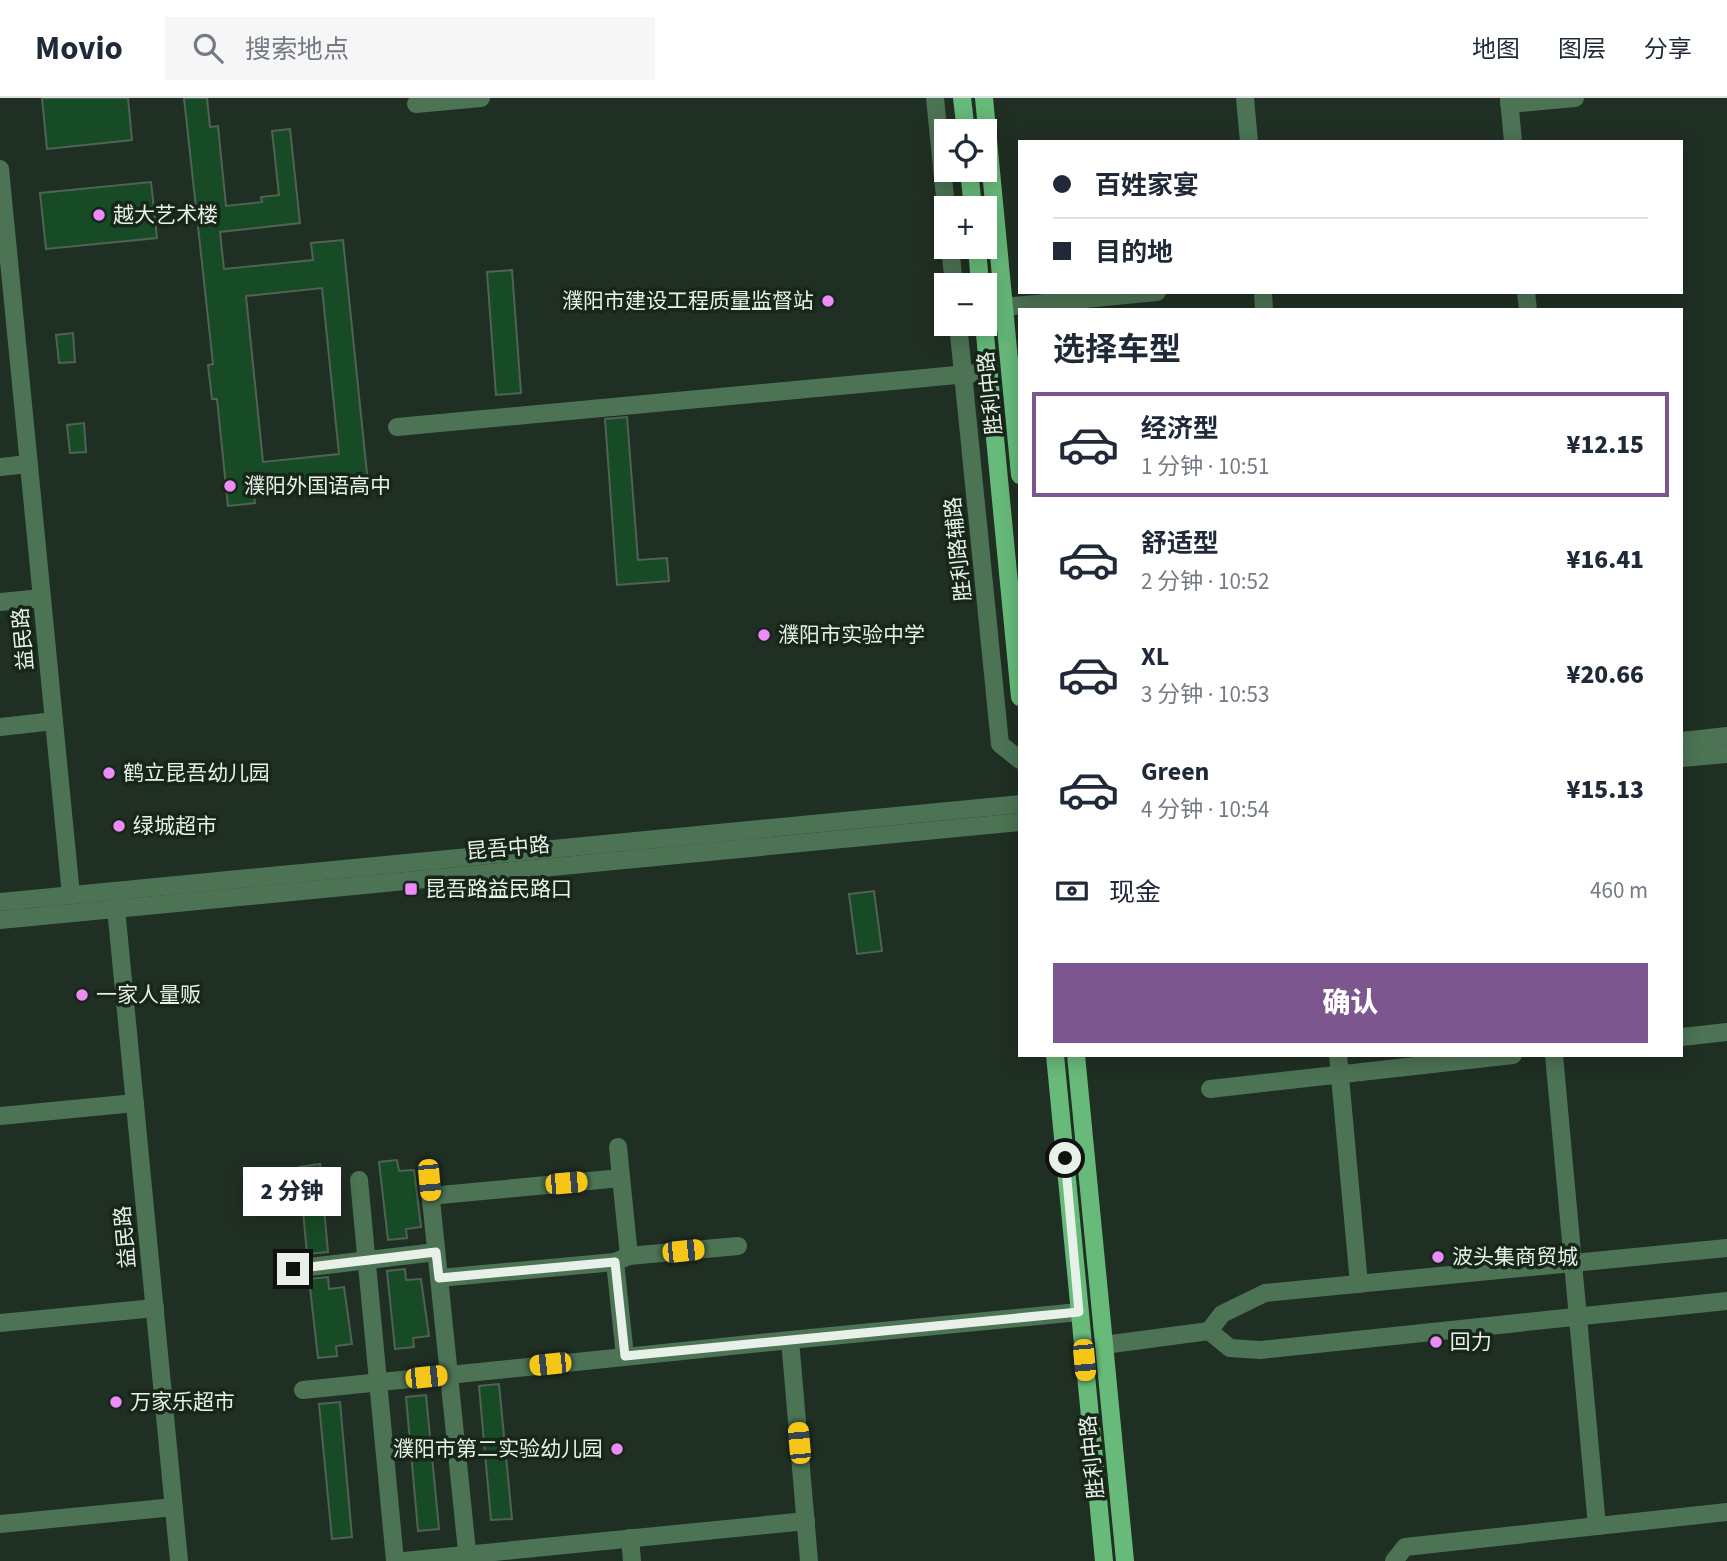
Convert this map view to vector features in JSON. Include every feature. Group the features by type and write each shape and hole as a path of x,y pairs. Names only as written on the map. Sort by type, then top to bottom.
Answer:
{"main road":[{"path":"962,98 965,119"},
{"name":"胜利中路","path":"984,98 1018,454"},
{"name":"胜利中路","path":"985,336 1018,676"},
{"name":"胜利中路","path":"1055,1057 1104,1561"},
{"name":"胜利中路","path":"1076,1057 1125,1561"}],"street":[{"path":"416,104 481,98"},
{"path":"934,98 945,196"},
{"path":"1245,98 1249,140"},
{"path":"1513,140 1509,101 1575,98"},
{"name":"益民路","path":"0,169 71,895"},
{"path":"1004,307 1137,294"},
{"name":"胜利路辅路","path":"959,336 1000,744 1018,759"},
{"path":"397,427 989,372"},
{"path":"0,467 28,464"},
{"path":"0,602 42,598"},
{"path":"0,727 54,721"},
{"path":"1683,741 1727,736"},
{"path":"1683,758 1727,754"},
{"name":"昆吾中路","path":"0,902 1018,804"},
{"name":"昆吾中路","path":"0,920 1018,822"},
{"name":"益民路","path":"116,908 179,1561"},
{"path":"1683,1037 1727,1031"},
{"path":"1338,1057 1359,1284"},
{"path":"1210,1089 1495,1057"},
{"path":"1554,1057 1597,1526"},
{"path":"0,1116 135,1103"},
{"path":"618,1147 625,1356"},
{"path":"467,1558 429,1188 621,1178"},
{"path":"359,1180 395,1561"},
{"path":"439,1278 738,1245"},
{"path":"1104,1345 1209,1331 1222,1314 1265,1293 1727,1248"},
{"path":"293,1269 436,1252"},
{"path":"1209,1331 1230,1348 1260,1350 1727,1301"},
{"path":"0,1323 155,1308"},
{"path":"303,1390 1079,1312"},
{"path":"790,1340 809,1561"},
{"path":"0,1524 174,1507"},
{"path":"1394,1561 1405,1547 1727,1512"},
{"path":"404,1561 558,1553 630,1538 806,1521"},
{"path":"630,1538 632,1561"}],"building":[{"path":"42,98 128,98 132,140 47,149"},
{"path":"184,98 207,98 210,127 218,126 226,206 262,202 261,197 279,195 272,131 290,129 300,223 220,232 224,269 313,260 311,243 343,240 369,493 337,497 335,480 253,488 255,503 228,506 217,399 212,399 208,365 213,364","holes":["322,288 339,454 263,462 246,296"]},
{"name":"越大艺术楼","path":"151,182 157,238 46,249 40,193"},
{"path":"512,270 521,393 496,395 487,272"},
{"path":"73,333 75,362 59,363 56,335"},
{"path":"627,417 638,560 667,558 669,581 617,585 605,419"},
{"path":"84,423 86,452 70,453 67,425"},
{"path":"874,891 882,951 857,954 849,894"},
{"path":"397,1160 399,1171 414,1170 421,1227 406,1229 407,1238 388,1240 379,1162"},
{"path":"320,1164 328,1252 307,1254 299,1167"},
{"path":"405,1269 406,1280 421,1279 429,1336 413,1338 414,1347 395,1349 387,1271"},
{"path":"328,1277 329,1289 344,1287 352,1344 336,1346 337,1356 318,1358 309,1279"},
{"path":"499,1384 512,1519 491,1520 479,1386"},
{"path":"426,1395 439,1529 418,1531 406,1397"},
{"path":"340,1402 352,1537 332,1539 319,1404"}],"place":[{"name":"越大艺术楼","path":"99,215"},
{"name":"濮阳市建设工程质量监督站","path":"828,301"},
{"name":"濮阳外国语高中","path":"230,486"},
{"name":"濮阳市实验中学","path":"764,635"},
{"name":"鹤立昆吾幼儿园","path":"109,773"},
{"name":"绿城超市","path":"119,826"},
{"name":"昆吾路益民路口","path":"411,889"},
{"name":"一家人量贩","path":"82,995"},
{"name":"波头集商贸城","path":"1438,1257"},
{"name":"回力","path":"1436,1342"},
{"name":"万家乐超市","path":"116,1402"},
{"name":"濮阳市第二实验幼儿园","path":"617,1449"}],"route":[{"path":"293,1269 436,1252 439,1278 615,1262 625,1356 1079,1312 1065,1158"}]}
